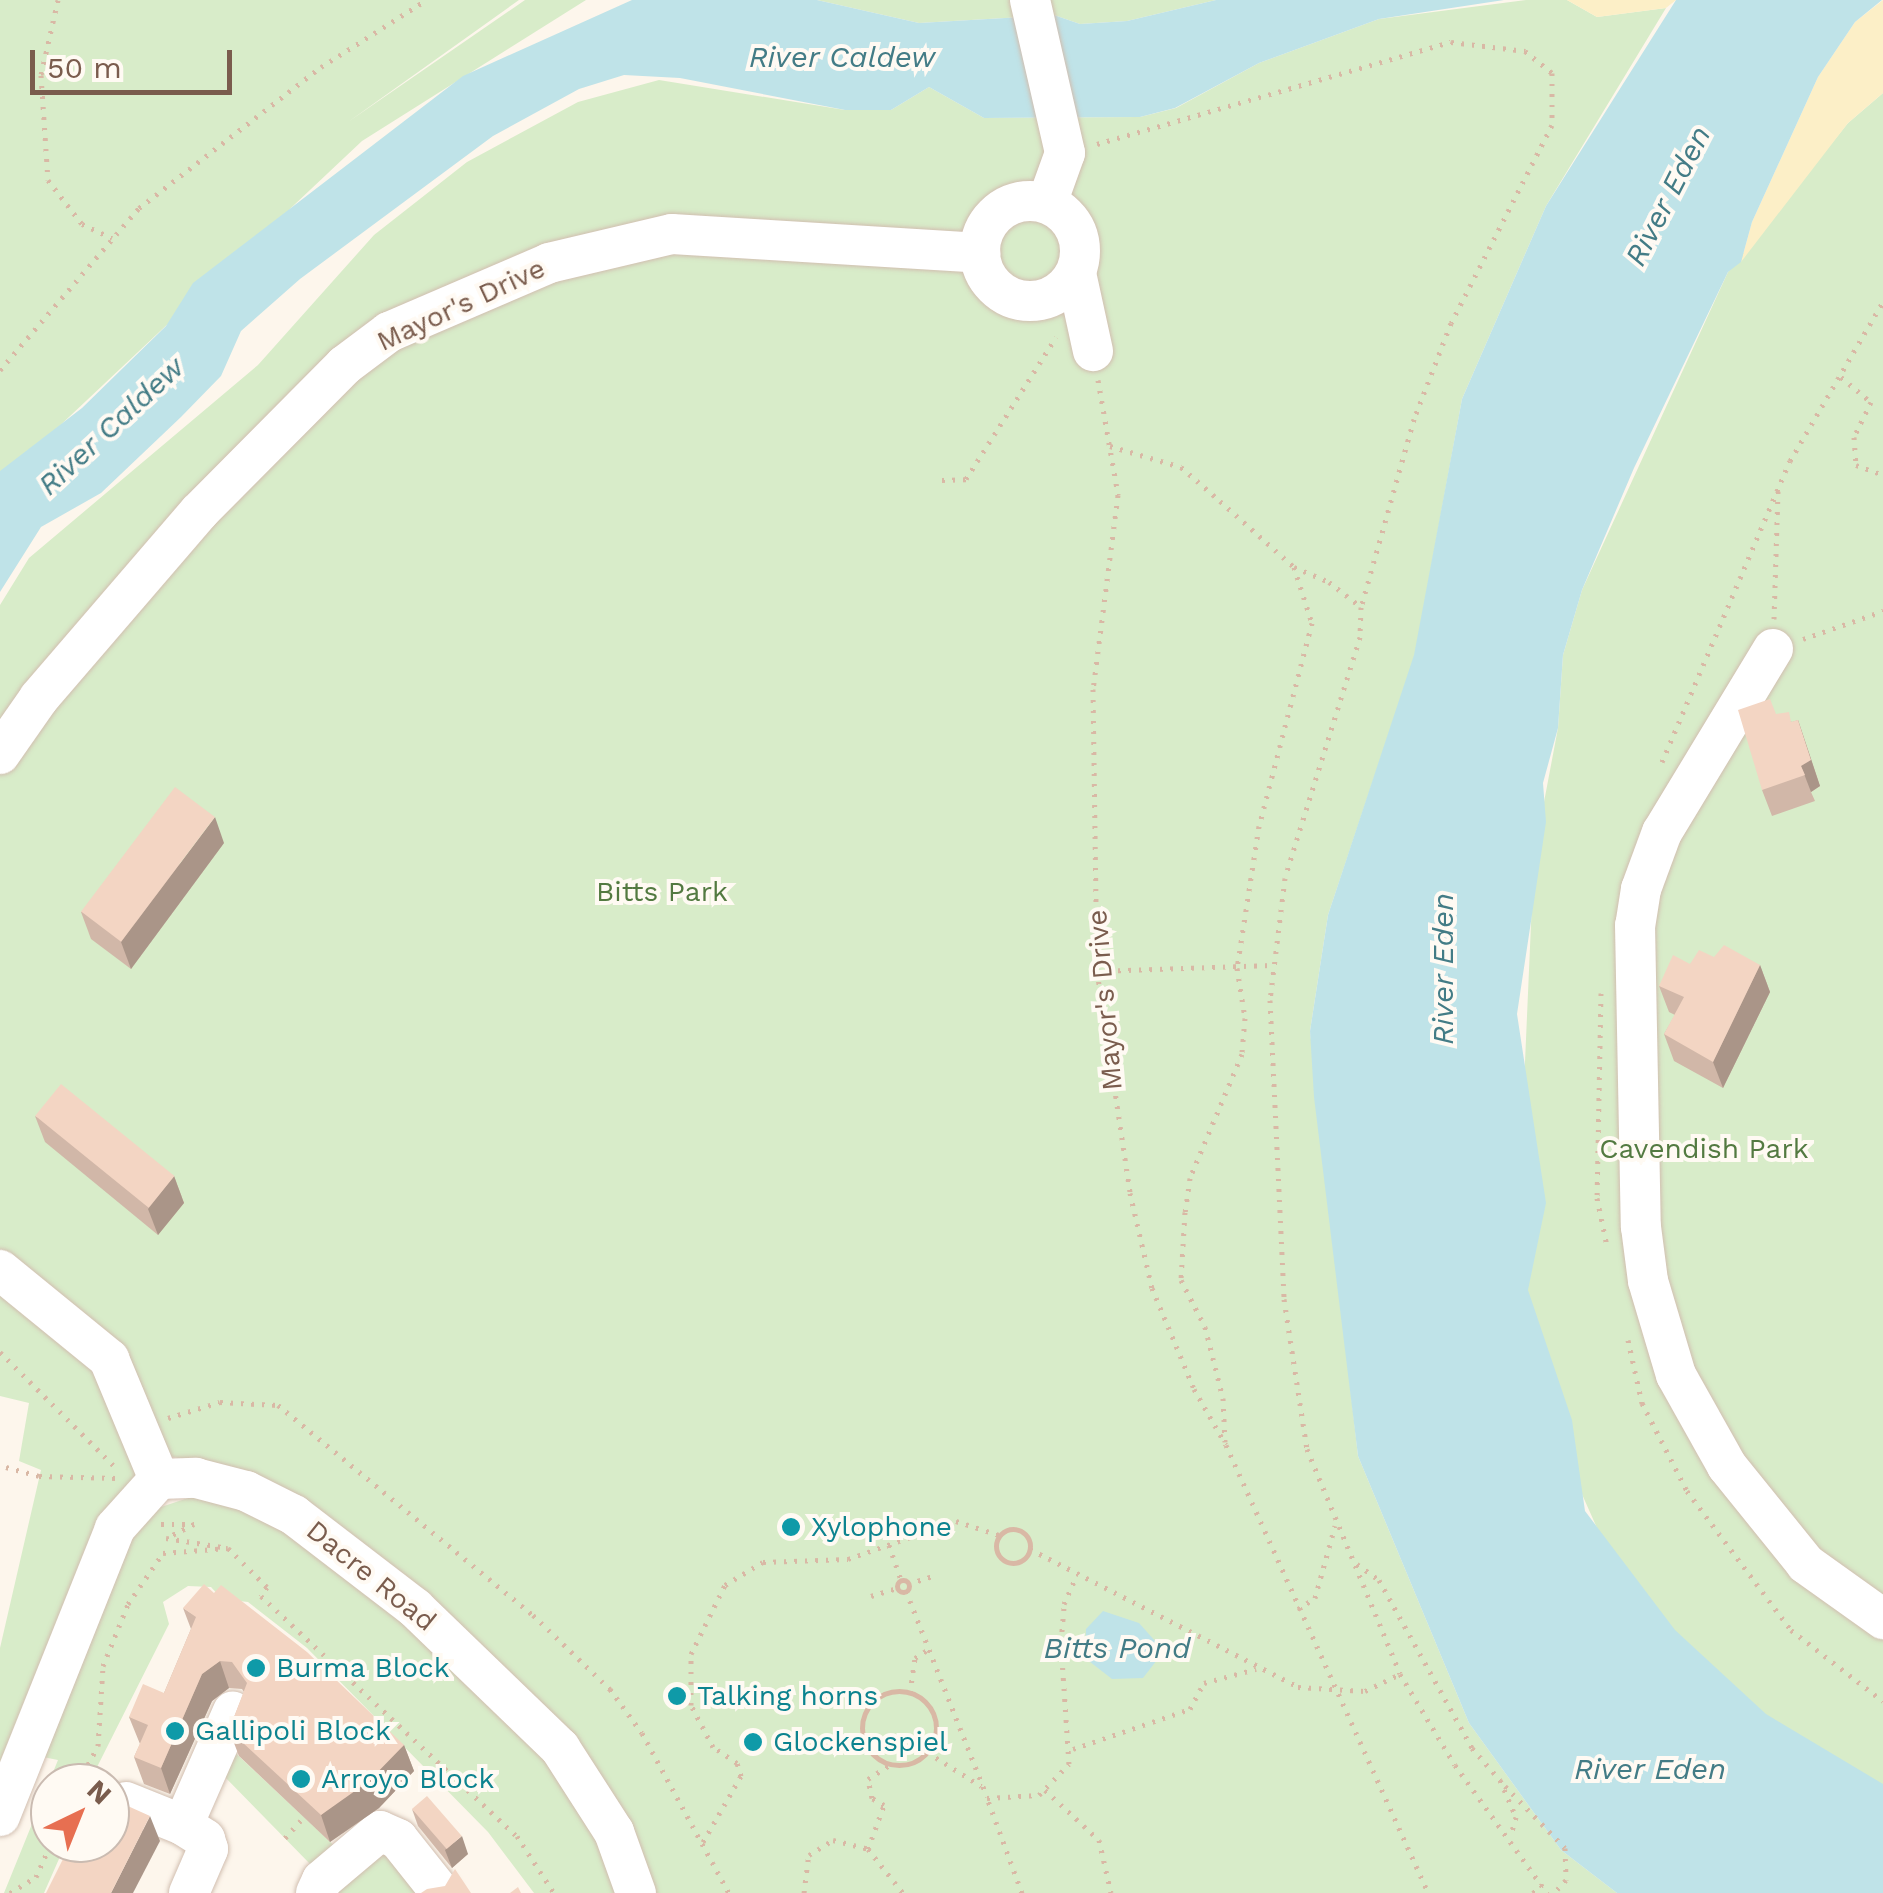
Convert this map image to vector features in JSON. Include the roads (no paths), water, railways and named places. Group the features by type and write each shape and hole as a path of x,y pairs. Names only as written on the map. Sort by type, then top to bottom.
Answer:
{"street":[{"path":"1030,0 1062,140 1047,203"},
{"path":"1030,200 1047,203 1074,224 1081,257 1064,285 1035,301 1003,294 983,268 980,253 999,210 1030,200"},
{"name":"Mayor's Drive","path":"0,754 39,698 198,512 345,364 390,332 549,262 672,234 980,253"},
{"path":"1064,285 1093,350"},
{"path":"1773,649 1662,832 1642,890 1635,925 1641,1226 1648,1281 1676,1375 1727,1466 1806,1564 1883,1619"},
{"path":"0,1270 109,1358 158,1479 115,1528 0,1816"},
{"name":"Dacre Road","path":"158,1479 196,1478 246,1491 294,1515 414,1608 485,1672 580,1775 614,1832 636,1893"},
{"path":"182,1826 233,1711"},
{"path":"130,1804 205,1839 208,1850 190,1893"},
{"path":"316,1893 322,1880 380,1831 398,1839 446,1891"}],"water":[{"name":"River Caldew","path":"632,0 817,0 919,23 1054,15 1080,24 1127,21 1216,0 1504,0 1379,19 1259,63 1175,108 1140,117 984,118 929,87 891,110 845,110 680,78 624,75 579,89 493,136 300,279 241,331 221,376 181,417 101,493 41,527 0,592 0,471 82,408 166,326 193,283 463,76"},
{"name":"River Eden","path":"1676,0 1882,0 1855,22 1818,77 1752,222 1741,262 1728,272 1634,468 1582,590 1563,655 1558,728 1543,783 1546,822 1517,1014 1546,1203 1528,1290 1572,1420 1585,1511 1675,1630 1766,1714 1883,1784 1883,1893 1617,1893 1561,1850 1469,1723 1358,1456 1314,1097 1310,1031 1328,915 1414,655 1462,399 1546,206"},
{"name":"Bitts Pond","path":"1103,1611 1139,1623 1164,1651 1143,1678 1112,1679 1085,1658 1086,1629"}],"place":[{"name":"Xylophone","path":"791,1527"},
{"name":"Burma Block","path":"256,1668"},
{"name":"Talking horns","path":"677,1696"},
{"name":"Gallipoli Block","path":"175,1731"},
{"name":"Glockenspiel","path":"753,1742"},
{"name":"Arroyo Block","path":"301,1779"}],"park label":[{"name":"Bitts Park","path":"662,892"},
{"name":"Cavendish Park","path":"1704,1149"}]}
